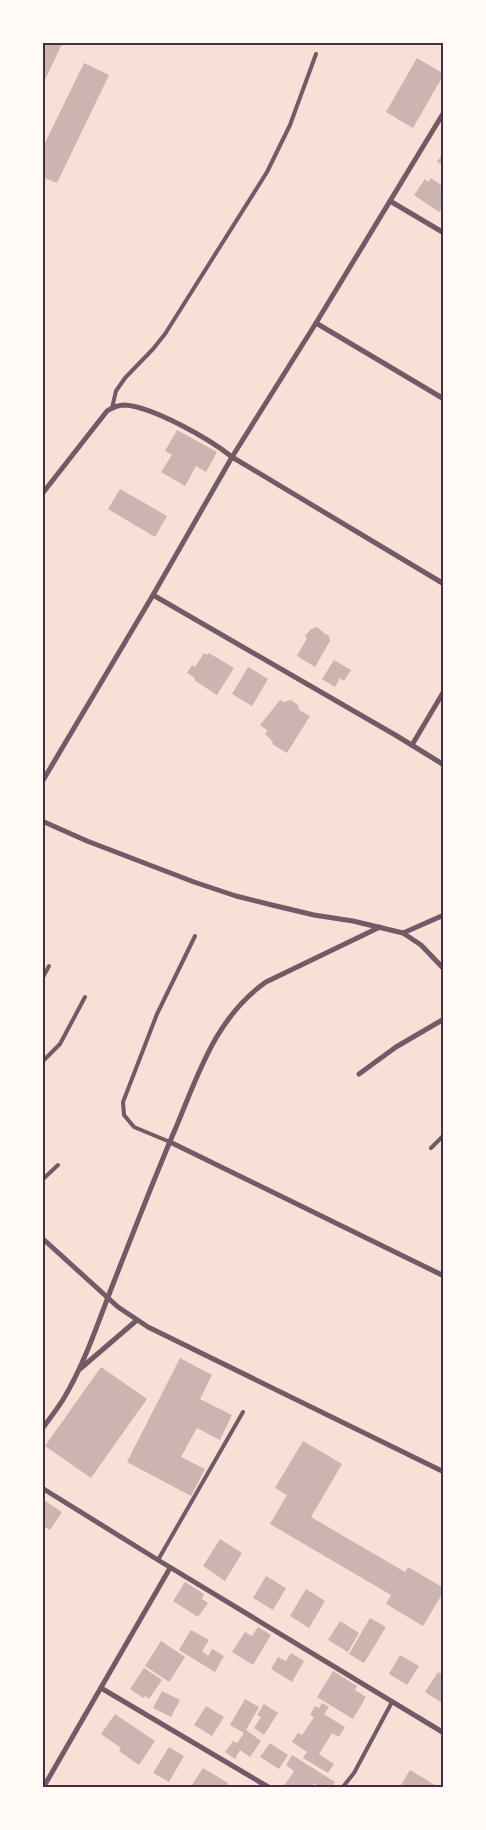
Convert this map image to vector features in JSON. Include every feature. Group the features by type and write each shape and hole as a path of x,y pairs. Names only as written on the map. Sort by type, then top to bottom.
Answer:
{"street":[{"path":"42,782 154,595 232,457 444,112"},
{"path":"390,201 444,233"},
{"path":"316,323 444,399"},
{"path":"42,494 98,421 112,408 125,405 137,407 164,417 209,440 232,457 444,584"},
{"path":"154,595 444,765"},
{"path":"412,745 444,691"},
{"path":"42,821 87,841 236,896 314,915 380,926 403,933 421,945 444,969"},
{"path":"403,933 444,915"},
{"path":"42,1429 64,1399 78,1371 204,1060 234,1010 252,992 266,982 380,926"},
{"path":"359,1074 396,1047 444,1019"},
{"path":"170,1142 444,1276"},
{"path":"42,1238 108,1298 137,1320 444,1472"},
{"path":"78,1371 137,1320"},
{"path":"42,1488 170,1568 444,1733"},
{"path":"43,1788 170,1568"},
{"path":"101,1688 270,1788"}],"lane":[{"path":"112,408 116,391 125,378 165,334 267,172 290,125 316,54"},
{"path":"170,1142 134,1127 124,1115 123,1102 157,1014 195,936"},
{"path":"42,979 48,966"},
{"path":"42,1062 60,1044 85,997"},
{"path":"430,1148 444,1135"},
{"path":"42,1180 58,1165"},
{"path":"158,1560 243,1412"},
{"path":"342,1788 354,1773 392,1702"}],"building":[{"path":"42,42 63,42 42,86"},
{"path":"417,58 444,74 413,128 386,112"},
{"path":"84,63 109,75 57,183 42,177 42,149"},
{"path":"444,152 444,166 437,162"},
{"path":"431,178 444,187 442,200 444,205 439,212 414,195 425,179 428,182"},
{"path":"177,430 217,452 206,472 196,466 185,486 161,472 172,455 165,451"},
{"path":"120,489 167,516 155,537 108,509"},
{"path":"317,627 329,636 330,641 315,667 297,656 307,638 305,636 311,629"},
{"path":"204,653 207,655 209,653 234,668 217,695 194,680 195,678 187,673 192,665 195,667"},
{"path":"334,660 351,670 344,681 340,678 335,687 322,679"},
{"path":"248,667 268,679 252,706 232,694"},
{"path":"280,700 284,702 291,700 298,705 299,710 310,716 287,753 272,744 273,742 265,734 268,731 260,725"},
{"path":"180,1358 212,1375 200,1399 232,1415 220,1440 197,1428 181,1457 205,1469 191,1496 127,1462"},
{"path":"101,1367 147,1399 91,1478 45,1446"},
{"path":"303,1441 342,1464 311,1517 405,1572 408,1567 444,1588 423,1626 386,1604 391,1595 270,1524 287,1495 275,1488"},
{"path":"42,1499 62,1512 50,1530 42,1525"},
{"path":"220,1539 242,1553 225,1581 203,1566"},
{"path":"266,1576 286,1588 273,1610 253,1598"},
{"path":"185,1582 204,1594 202,1599 208,1603 198,1617 173,1601"},
{"path":"306,1589 325,1601 309,1628 290,1616"},
{"path":"370,1618 386,1627 364,1663 349,1654"},
{"path":"340,1621 359,1633 348,1652 328,1640"},
{"path":"258,1627 271,1635 253,1665 232,1652 245,1632 252,1636"},
{"path":"191,1630 209,1640 202,1651 208,1656 212,1649 224,1656 215,1672 179,1650"},
{"path":"161,1641 185,1657 169,1682 145,1666"},
{"path":"291,1653 304,1661 292,1682 271,1669 278,1657 286,1661"},
{"path":"400,1655 419,1666 407,1685 389,1674"},
{"path":"144,1668 162,1680 149,1699 145,1696 143,1698 130,1689"},
{"path":"333,1671 357,1686 355,1690 366,1697 353,1719 317,1697"},
{"path":"438,1672 444,1675 444,1704 425,1692"},
{"path":"162,1691 180,1700 171,1717 153,1708"},
{"path":"245,1699 259,1707 246,1730 261,1741 250,1757 240,1750 235,1759 225,1752 233,1741 237,1743 244,1733 230,1725"},
{"path":"322,1703 329,1707 324,1714 345,1727 339,1737 332,1733 319,1754 334,1764 328,1773 303,1758 307,1752 292,1742 298,1733 302,1735 314,1717 310,1715 315,1706 319,1708"},
{"path":"264,1704 278,1713 264,1735 254,1728 261,1717 257,1715"},
{"path":"206,1706 224,1717 212,1736 194,1725"},
{"path":"115,1714 155,1741 139,1765 119,1751 121,1748 101,1734"},
{"path":"270,1743 288,1755 279,1769 260,1757"},
{"path":"169,1747 184,1756 169,1782 153,1773"},
{"path":"292,1755 335,1782 331,1788 321,1788 314,1783 312,1788 284,1786 294,1771 286,1765"},
{"path":"203,1768 228,1783 225,1788 196,1788 192,1785"},
{"path":"410,1770 440,1788 399,1788"}]}
